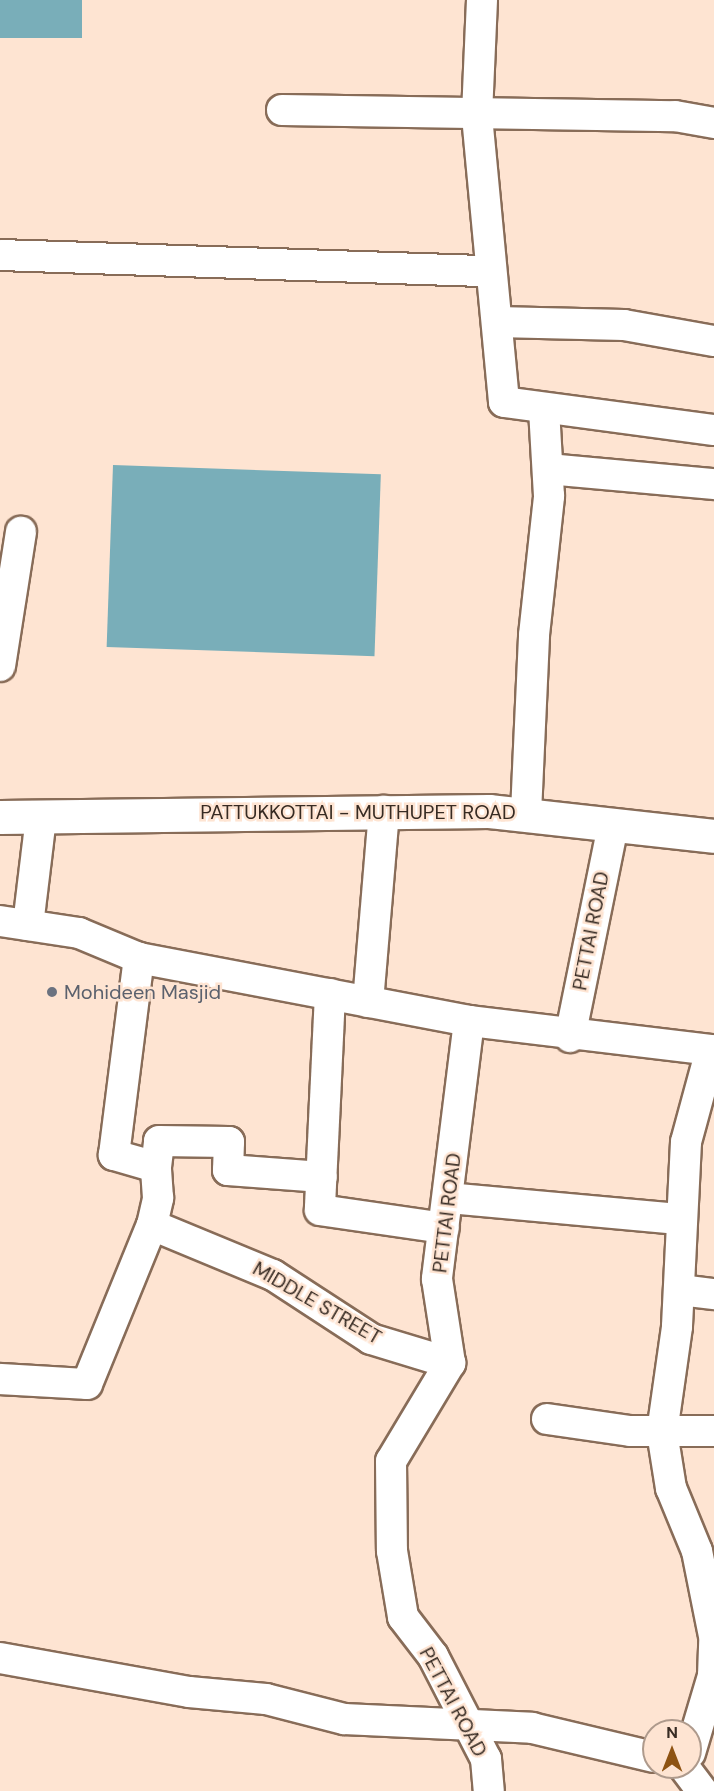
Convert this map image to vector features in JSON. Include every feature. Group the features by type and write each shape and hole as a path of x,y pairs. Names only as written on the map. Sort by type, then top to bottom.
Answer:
{"main road":[{"name":"PATTUKKOTTAI - MUTHUPET ROAD","path":"0,817 384,811 526,813 714,836"}],"street":[{"path":"482,0 477,116 504,402 544,410 714,430"},
{"path":"282,110 477,116 675,116 714,123"},
{"path":"0,255 491,271"},
{"path":"498,322 624,325 714,340"},
{"path":"526,813 548,470 544,410"},
{"path":"548,470 714,484"},
{"path":"0,666 21,532"},
{"path":"368,1002 384,811"},
{"path":"41,817 14,923 79,933 139,958 469,1021 570,1036 712,1050 701,1133 680,1219 680,1290 662,1432 671,1488 698,1551 714,1634"},
{"name":"PETTAI ROAD","path":"570,1036 613,825"},
{"path":"139,958 114,1155 156,1167"},
{"path":"330,994 320,1210 444,1228"},
{"name":"PETTAI ROAD","path":"469,1021 437,1279 450,1363 391,1461 392,1551 403,1617 433,1656 486,1760 489,1791"},
{"path":"0,1379 87,1384 152,1225 159,1141 229,1142 228,1170 322,1177"},
{"path":"448,1198 680,1219"},
{"name":"MIDDLE STREET","path":"152,1225 273,1275 371,1339 450,1363"},
{"path":"680,1290 714,1294"},
{"path":"547,1419 662,1432 714,1431"},
{"path":"700,1719 712,1676 714,1642"},
{"path":"0,1658 189,1692 266,1699 344,1719 532,1728 642,1754"}],"water":[{"path":"0,0 82,0 82,38 0,38"},
{"path":"113,465 381,474 374,656 107,647"}],"place":[{"name":"Mohideen Masjid","path":"52,992"}]}
